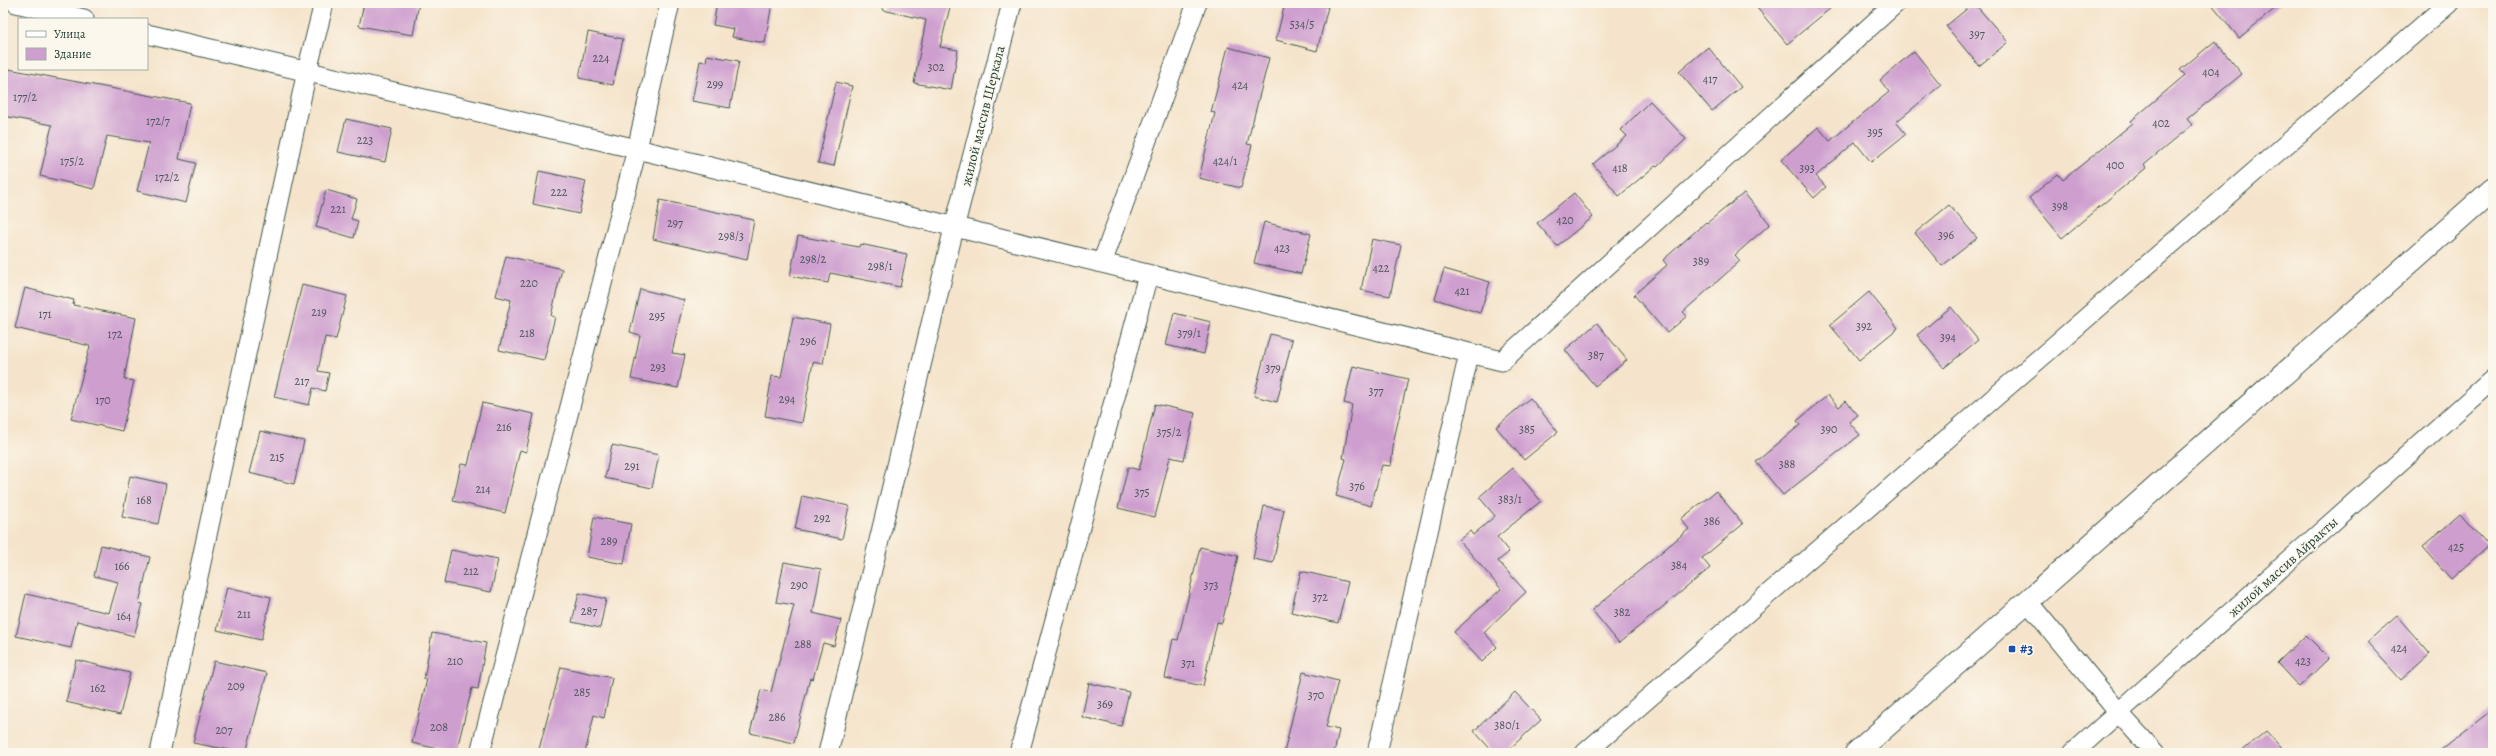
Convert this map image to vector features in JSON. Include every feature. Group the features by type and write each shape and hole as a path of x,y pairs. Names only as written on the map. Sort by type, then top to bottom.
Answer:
{"main road":[{"path":"1856,753 2493,189"}],"street":[{"path":"16,3 80,18"},
{"path":"160,753 307,71 324,3"},
{"path":"480,753 637,149 670,3"},
{"name":"жилой массив Шеркала","path":"828,753 954,228 1012,3"},
{"path":"1102,264 1198,3"},
{"path":"148,34 637,149 954,228 1502,361 1896,3"},
{"path":"1585,753 2449,3"},
{"path":"1019,753 1148,275"},
{"path":"1377,753 1469,354"},
{"name":"жилой массив Айракты","path":"2073,753 2493,379"},
{"path":"2028,602 2119,713 2155,753"}],"building":[{"path":"364,3 419,3 413,35 359,26"},
{"path":"717,3 772,3 765,43 732,37 734,29 713,25"},
{"path":"883,3 951,3 940,47 958,50 951,90 914,83 926,20 883,10"},
{"path":"1285,3 1311,3 1328,7 1317,51 1276,40"},
{"path":"1753,3 1837,3 1787,44"},
{"path":"1974,3 2008,42 1979,66 1946,26"},
{"path":"2211,3 2282,3 2239,38"},
{"path":"588,32 623,39 613,85 579,78"},
{"path":"2215,41 2242,74 2187,119 2192,125 2144,165 2146,168 2062,238 2029,198 2058,174 2063,180 2133,123 2131,121 2185,75 2180,70"},
{"path":"1228,47 1269,58 1247,144 1252,145 1241,188 1199,178 1215,113 1211,112"},
{"path":"1708,47 1741,87 1712,111 1679,72"},
{"path":"1914,51 1941,85 1896,122 1906,134 1871,162 1855,142 1816,176 1826,187 1814,198 1781,160 1818,127 1830,141 1889,92 1880,80"},
{"path":"707,55 739,61 730,108 692,101 700,61 706,62"},
{"path":"3,68 190,103 179,159 196,163 186,203 137,191 149,143 107,136 94,189 40,176 52,125 3,116"},
{"path":"836,82 852,86 834,166 818,163"},
{"path":"1650,101 1686,139 1657,167 1655,166 1619,196 1593,164 1627,136 1621,130"},
{"path":"346,119 392,129 385,162 338,152"},
{"path":"539,171 586,181 579,214 533,204"},
{"path":"326,190 357,199 351,219 358,221 354,238 316,227"},
{"path":"1574,193 1593,217 1557,246 1537,223"},
{"path":"1744,193 1770,224 1735,255 1740,261 1683,312 1687,316 1667,333 1634,295 1667,265 1663,260 1706,222 1707,223"},
{"path":"660,200 754,220 747,260 653,239"},
{"path":"1949,205 1977,238 1942,266 1915,233"},
{"path":"1264,222 1311,234 1301,274 1254,263"},
{"path":"798,236 859,247 860,244 907,254 900,287 830,273 828,283 790,276"},
{"path":"1372,239 1401,245 1390,296 1361,290"},
{"path":"506,256 562,269 551,316 555,317 544,360 499,350 511,300 496,296"},
{"path":"1444,269 1490,282 1480,313 1435,299"},
{"path":"302,285 347,296 336,339 325,337 318,371 329,373 325,391 313,388 309,405 274,397"},
{"path":"25,288 74,300 73,305 136,318 124,379 134,381 122,431 71,419 90,346 15,328"},
{"path":"640,289 684,300 672,353 685,355 678,388 631,379 640,335 630,332"},
{"path":"1869,292 1898,328 1859,360 1830,325"},
{"path":"1951,307 1978,340 1944,368 1917,335"},
{"path":"1174,313 1211,322 1204,354 1166,345"},
{"path":"793,317 830,324 823,364 813,362 802,423 765,416 772,376 781,377"},
{"path":"1597,323 1627,360 1595,386 1565,350"},
{"path":"1270,334 1292,340 1277,402 1254,396"},
{"path":"1353,366 1408,379 1394,439 1391,466 1382,465 1371,506 1336,496 1346,459 1343,458 1352,405 1344,403"},
{"path":"1828,395 1839,407 1846,401 1858,415 1849,422 1860,435 1783,495 1756,462 1800,425 1797,421"},
{"path":"1530,398 1558,432 1524,460 1496,427"},
{"path":"482,403 534,414 526,452 520,450 505,513 453,501 461,464 468,465"},
{"path":"1155,404 1195,413 1184,460 1170,457 1155,517 1118,508 1128,467 1139,470"},
{"path":"260,431 304,441 294,484 249,473"},
{"path":"612,445 659,455 652,488 605,478"},
{"path":"1513,468 1541,501 1497,537 1509,552 1498,561 1526,592 1484,632 1497,647 1482,662 1454,632 1501,589 1459,540 1470,531 1473,535 1495,516 1479,497"},
{"path":"130,476 166,484 158,524 122,517"},
{"path":"1716,491 1743,524 1702,558 1710,568 1619,643 1592,610 1689,529 1681,519"},
{"path":"802,496 849,506 842,539 795,529"},
{"path":"1264,506 1284,510 1273,563 1253,559"},
{"path":"2460,514 2488,546 2451,579 2423,547"},
{"path":"594,517 631,524 624,564 587,557"},
{"path":"101,545 150,557 139,603 143,604 134,636 77,621 71,648 16,636 26,594 109,613 118,582 94,576"},
{"path":"1200,547 1238,556 1222,623 1217,622 1203,686 1165,678 1173,639 1178,640"},
{"path":"451,550 498,559 491,592 444,583"},
{"path":"784,562 821,569 813,613 841,620 834,646 823,643 813,679 810,678 794,743 750,733 761,690 771,692 794,605 776,602"},
{"path":"1301,571 1348,582 1338,623 1291,612"},
{"path":"227,587 271,597 261,640 217,630"},
{"path":"579,593 606,599 600,628 572,622"},
{"path":"2397,616 2430,654 2401,680 2367,642"},
{"path":"432,633 486,643 478,689 472,688 456,753 412,743 427,679 424,679"},
{"path":"2306,635 2329,658 2299,687 2277,663"},
{"path":"76,660 130,673 120,715 66,702"},
{"path":"214,661 267,673 246,753 193,743"},
{"path":"561,667 612,678 604,718 594,715 585,753 538,753"},
{"path":"1303,672 1338,681 1326,727 1339,730 1334,753 1284,753"},
{"path":"1089,683 1129,692 1121,726 1082,717"},
{"path":"1515,692 1541,720 1505,753 1494,753 1474,731"},
{"path":"2493,709 2493,753 2437,753"},
{"path":"2266,731 2286,753 2240,753"}],"place":[{"name":"#3","path":"2012,649"}]}
